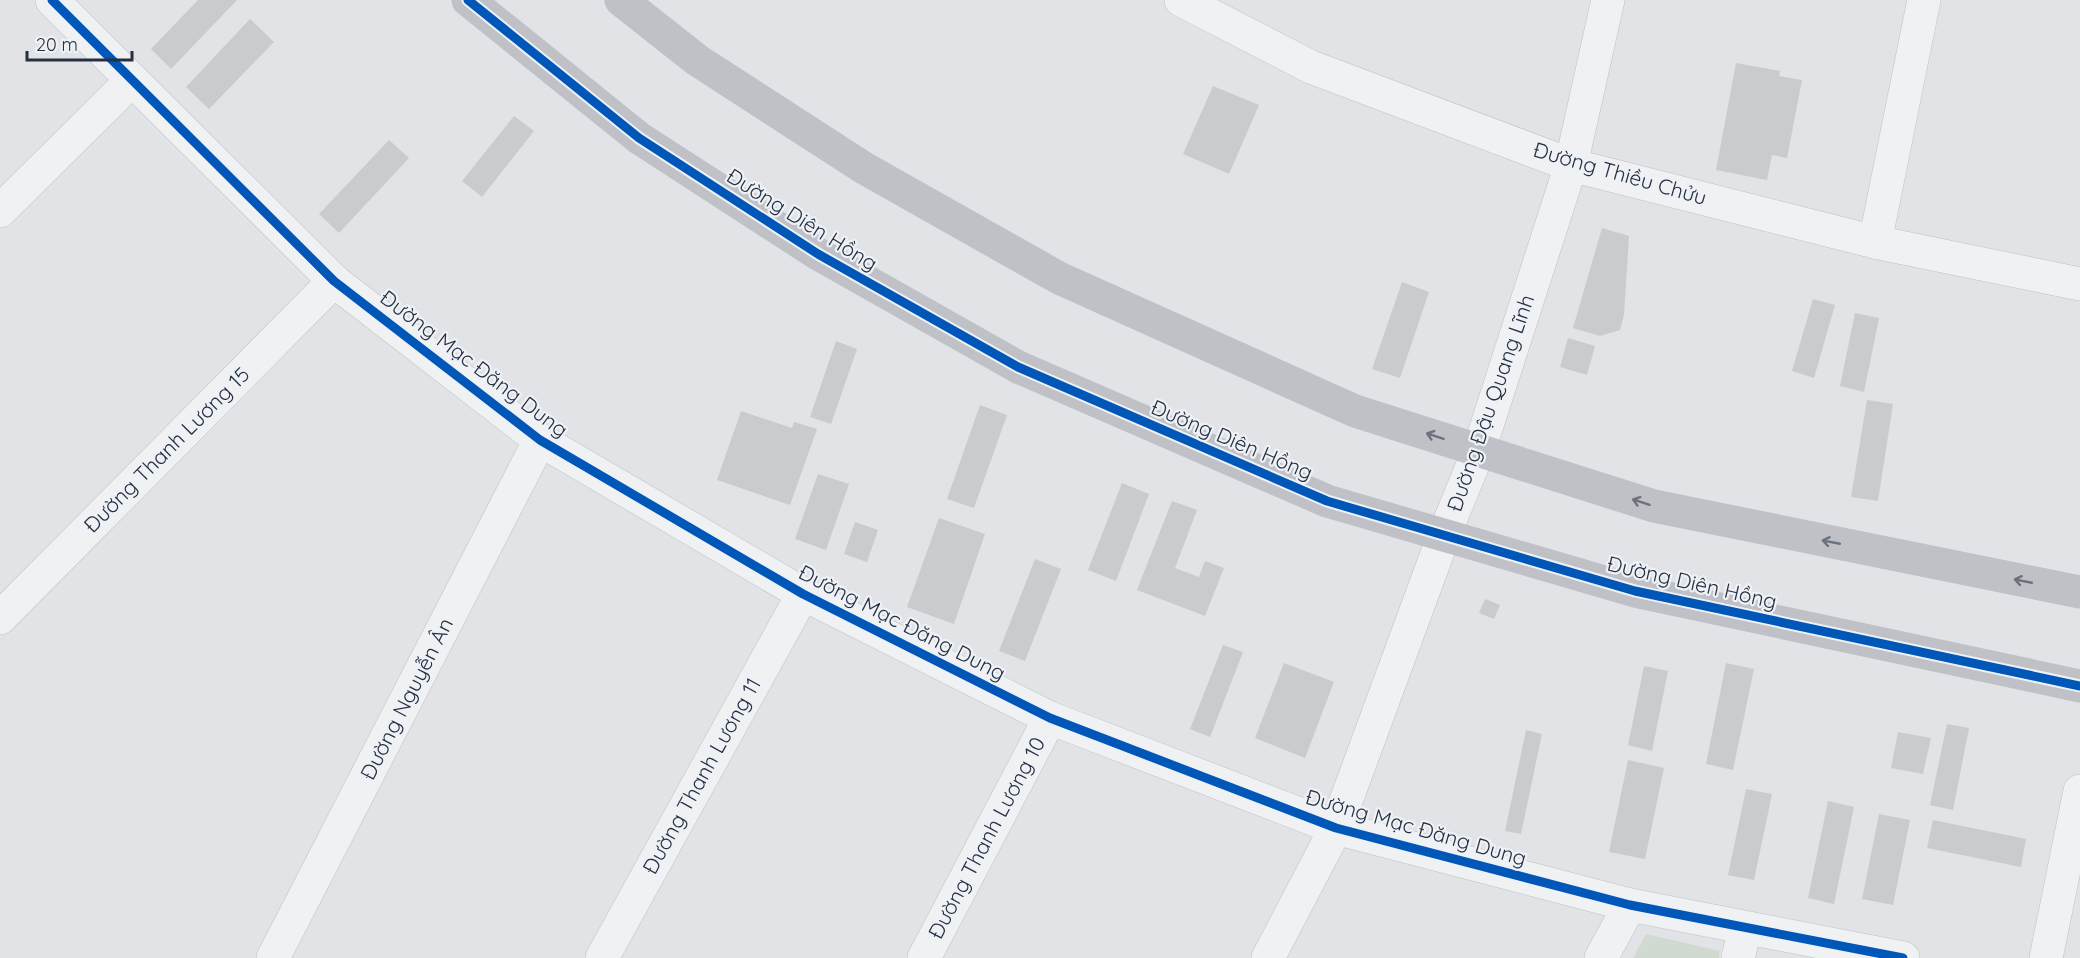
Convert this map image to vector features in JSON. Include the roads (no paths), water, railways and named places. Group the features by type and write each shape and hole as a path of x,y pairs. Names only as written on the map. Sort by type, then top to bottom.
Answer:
{"street":[{"name":"Đường Mạc Đăng Dung","path":"52,0 334,281 540,440 803,594 1050,718 1336,828 1630,905 1741,943 1903,958"},
{"name":"Đường Diên Hồng","path":"468,0 639,138 818,254 1018,367 1327,501 1635,591 2080,686"},
{"path":"621,0 697,60 864,168 1059,278 1355,411 1654,506 2080,592"},
{"name":"Đường Thiều Chửu","path":"1181,0 1311,66 1571,165 1875,242 2080,284"},
{"name":"Đường Đậu Quang Lĩnh","path":"1268,958 1336,828 1444,535 1479,450 1571,165 1608,0"},
{"path":"1875,242 1924,0"},
{"path":"0,211 132,80"},
{"name":"Đường Thanh Lương 15","path":"0,618 334,281"},
{"name":"Đường Nguyễn Ân","path":"273,958 540,440"},
{"name":"Đường Thanh Lương 11","path":"602,958 803,594"},
{"name":"Đường Thanh Lương 10","path":"924,958 1050,718"},
{"path":"2046,958 2080,791"},
{"path":"1601,958 1630,905"}]}
